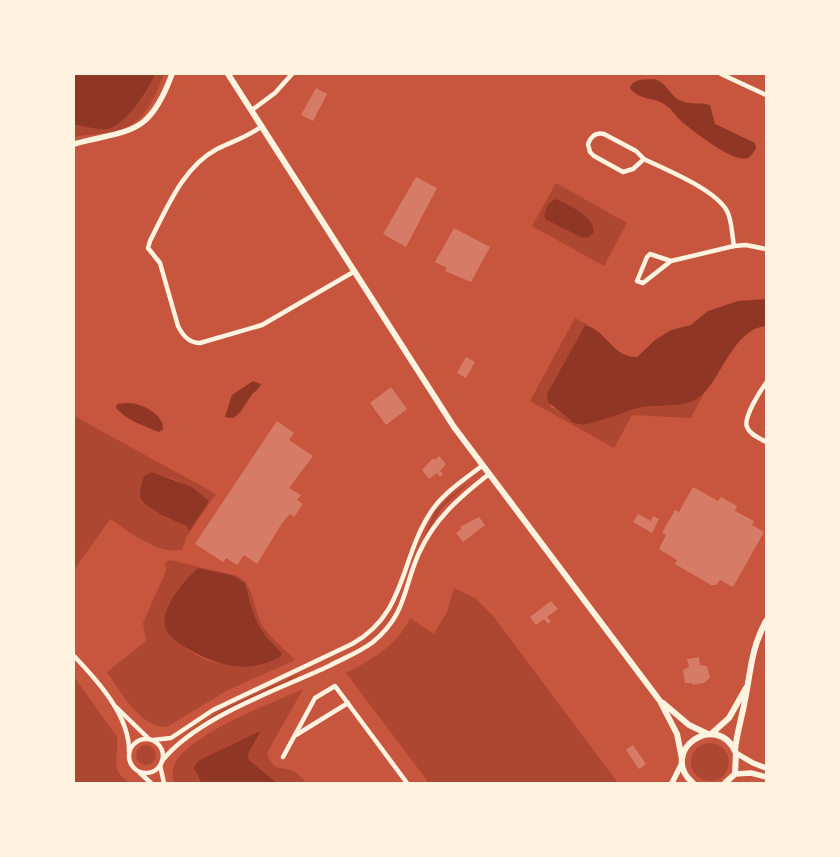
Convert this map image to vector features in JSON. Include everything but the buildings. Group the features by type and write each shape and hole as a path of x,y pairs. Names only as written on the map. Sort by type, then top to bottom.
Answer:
{"main road":[{"path":"228,74 454,427 532,528 660,701 677,734 685,774 693,783"},
{"path":"735,783 737,728 747,687 752,652 766,621"},
{"path":"682,761 692,741 710,734 729,718 747,687"},
{"path":"660,701 689,724 725,739 736,752"},
{"path":"726,783 734,775"}],"street":[{"path":"74,144 110,138 136,128 159,103 172,74"},
{"path":"252,110 275,93 292,74"},
{"path":"721,74 766,95"},
{"path":"263,126 244,138 217,149 199,161 175,192 150,241 148,248 160,263 182,334 194,343 200,343 262,325 355,271"},
{"path":"644,159 628,172 623,172 594,156 590,152 588,144 593,135 598,133 604,134 636,151 644,159 704,190 717,200 727,212 734,246"},
{"path":"671,261 650,254 637,275 637,281 643,284 671,261 734,246 746,245 766,249"},
{"path":"766,384 746,419 746,427 752,434 766,442"},
{"path":"129,752 135,741 171,738 221,706 347,647 367,635 384,617 394,601 416,541 429,513 449,492 482,465"},
{"path":"137,771 148,773 161,763 179,743 216,719 345,658 373,642 390,624 399,610 419,553 440,517 458,498 489,474"},
{"path":"74,656 89,672 127,729 130,763 151,783"},
{"path":"283,757 315,698 335,686 407,783"},
{"path":"110,701 161,747 164,783"},
{"path":"296,736 348,703"},
{"path":"736,752 753,763 766,768"},
{"path":"672,783 682,761"},
{"path":"734,775 751,773 766,777"}],"shaded area":[{"path":"74,74 155,74 148,89 122,121 108,129 96,129 74,125"},
{"path":"155,74 164,74 152,101 141,117 134,123 126,128 111,132 74,137 74,125 110,128 117,123 142,97"},
{"path":"654,79 662,83 678,99 689,103 710,105 715,124 755,143 756,149 748,158 742,159 733,156 713,145 694,131 664,104 637,95 630,88 636,81"},
{"path":"556,183 627,223 604,266 532,226","holes":["557,199 577,211 595,228 583,238 552,221"]},
{"path":"557,199 580,212 590,221 594,232 589,237 583,238 545,219 547,207"},
{"path":"766,299 766,326 755,329 737,344 710,386 695,400 678,405 634,409 583,425 574,423 548,402 547,394 585,325 599,332 622,353 637,357 655,340 671,330 691,325 708,311 738,301"},
{"path":"575,318 588,325 585,325 547,394 551,407 583,425 635,409 680,405 697,398 705,391 691,418 632,415 614,448 530,401"},
{"path":"253,381 261,384 259,388 252,394 236,416 233,418 225,417 232,395"},
{"path":"128,403 151,410 160,419 163,429 159,432 142,425 131,420 116,408 117,404"},
{"path":"74,416 216,494 187,536 182,549 164,549 154,546 110,519 74,570","holes":["152,472 179,481 204,499 189,531 187,526 153,510 142,501 140,494 140,486 144,476"]},
{"path":"152,472 192,487 209,501 189,531 187,526 153,510 142,500 140,492 144,476"},
{"path":"472,480 442,508 423,539 435,511 450,496"},
{"path":"170,560 237,576 243,580 247,585 250,591 264,628 295,660 226,691 167,727 157,726 140,715 125,698 107,672 146,641 143,623 166,571 165,563","holes":["198,568 232,575 245,583 250,604 261,629 281,653 281,655 268,663 248,666 210,661 192,652 167,632 165,620 170,603 187,579"]},
{"path":"198,568 232,575 245,583 257,621 266,636 282,653 281,656 270,662 258,665 247,667 235,666 201,656 172,638 165,627 166,612 175,595"},
{"path":"454,588 475,598 494,617 618,783 429,783 346,673 383,651 405,628 410,618 434,634 447,612"},
{"path":"301,673 293,679 211,718 175,741 222,710"},
{"path":"74,677 117,737 117,768 123,778 130,783 74,783"},
{"path":"303,689 267,753 275,766 295,772 307,783 277,783 249,760 248,754 260,734 195,772 201,783 174,783 172,774 174,765 182,753 196,742 252,711"},
{"path":"258,732 260,733 248,754 249,760 277,783 201,783 194,768 198,761"},
{"path":"710,743 717,744 723,749 728,755 728,769 723,775 717,780 710,781 703,780 697,775 692,769 691,762 692,755 697,749 703,744"},
{"path":"146,745 153,748 156,755 153,762 146,765 139,762 136,755 139,748"}]}
